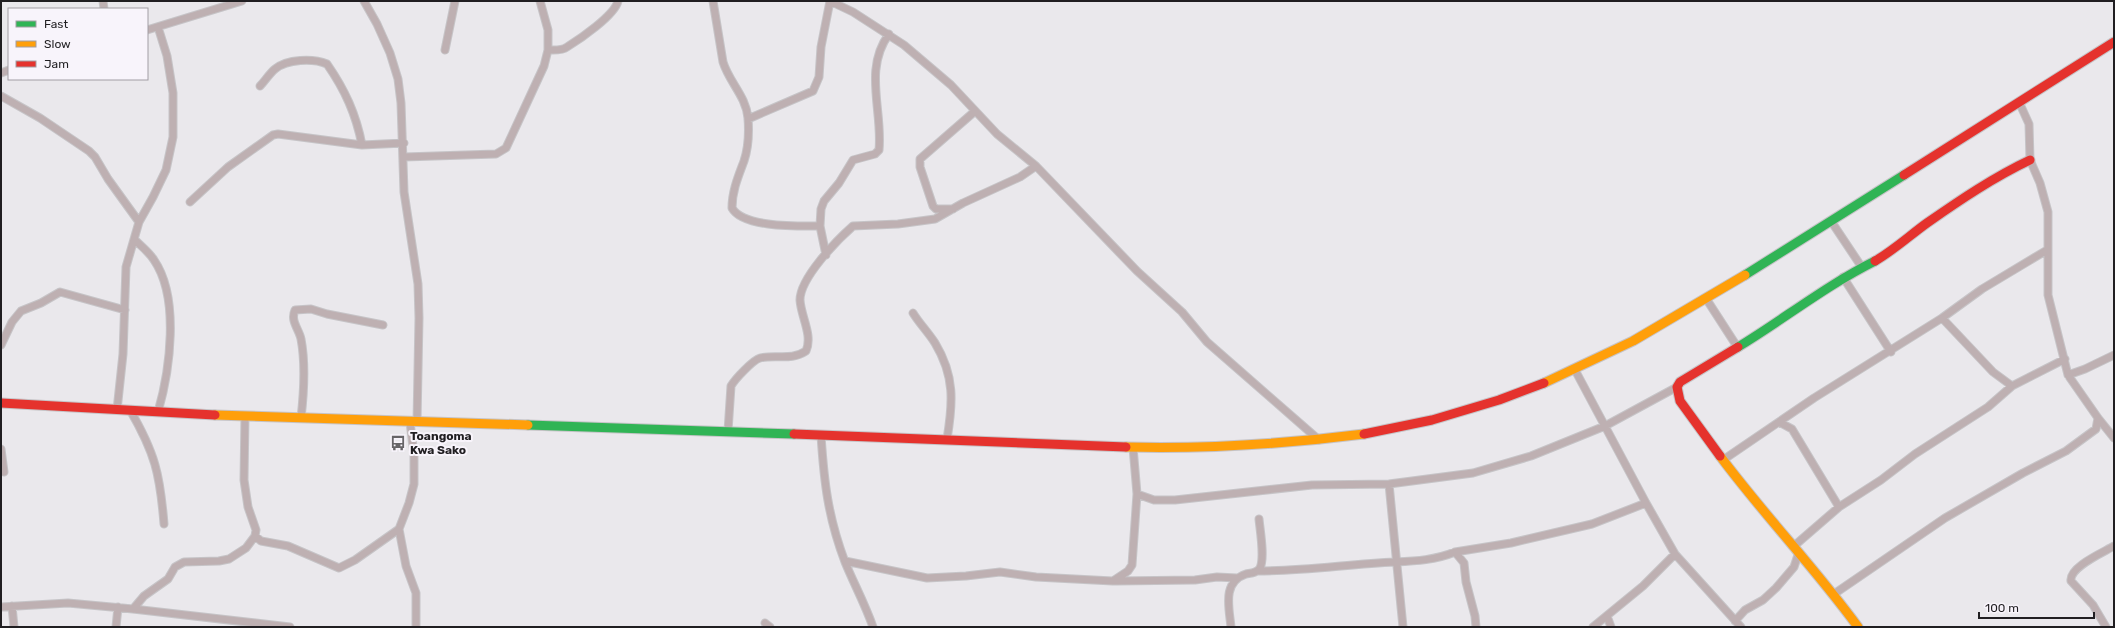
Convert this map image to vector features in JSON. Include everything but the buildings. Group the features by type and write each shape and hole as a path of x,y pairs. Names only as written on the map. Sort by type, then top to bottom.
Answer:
{"main road":[{"path":"1,403 245,416 728,431 1133,447 1228,448 1320,440 1412,424 1499,400 1575,370 1647,335 1707,300 2114,42"},
{"path":"1858,627 1834,594 1754,500 1723,460 1680,401 1677,387 1680,382 1738,348 1843,277 1861,266 1891,252 1926,224 2003,173 2030,160"}],"street":[{"path":"148,30 242,1"},
{"path":"255,536 261,541 288,546 339,568 355,560 399,529 410,503 414,484 414,422 420,318 418,284 404,192 404,143 398,79 390,53 377,24 364,1"},
{"path":"445,50 455,1"},
{"path":"404,157 446,157 496,154 501,152 510,142 519,116 544,66 548,50 548,30 540,1"},
{"path":"548,50 567,48 608,17 618,1"},
{"path":"713,1 725,69 741,95 748,119 747,148 732,197 732,208 735,214 740,218 764,223 791,226 820,226"},
{"path":"748,119 813,91 818,77 821,47 830,1 853,12 904,45 951,85 974,112 997,134 1036,166 1137,271 1182,312 1207,342 1320,440"},
{"path":"117,410 126,310 126,267 139,222 166,170 173,137 173,93 167,56 158,27"},
{"path":"826,255 820,226 824,201 839,183 853,160 874,154 879,150 876,70 883,42 888,34"},
{"path":"260,86 275,69 291,62 305,61 326,64 348,97 357,121 362,145"},
{"path":"1,96 45,121 89,151 95,157 108,179 139,222"},
{"path":"2018,102 2029,124 2030,160 2040,183 2048,212 2048,295 2068,375 2114,438"},
{"path":"954,209 936,209 933,206 920,167 920,159 974,112"},
{"path":"190,202 228,167 273,135 288,134 322,141 362,145 404,143"},
{"path":"728,431 730,393 734,379 760,358 790,358 806,351 808,338 800,300 802,292 826,255 853,226 927,221 935,219 1020,177 1036,166"},
{"path":"1831,221 1861,266"},
{"path":"135,240 154,260 168,299 170,328 164,393 158,412"},
{"path":"1723,460 1792,413 1891,352 1982,289 2047,250"},
{"path":"1843,277 1891,352"},
{"path":"1,345 12,322 21,311 41,303 60,292 126,310"},
{"path":"1707,300 1738,348"},
{"path":"302,418 304,388 303,355 300,334 293,317 295,310 311,309 327,314 383,325"},
{"path":"913,313 934,342 946,367 952,396 947,439"},
{"path":"1942,318 1993,372 2012,386"},
{"path":"2068,375 2086,369 2114,355"},
{"path":"1735,620 1745,610 1763,600 1776,588 1794,567 1796,549 1839,507 1881,480 1915,454 1988,407 2012,386 2065,359"},
{"path":"1575,370 1604,426 1675,554 1741,627"},
{"path":"1137,494 1154,500 1175,500 1312,485 1389,484 1419,479 1473,474 1498,468 1531,456 1604,426 1677,387"},
{"path":"130,410 143,433 157,468 164,524"},
{"path":"1792,413 1792,429"},
{"path":"134,609 144,596 168,580 176,566 184,562 219,561 229,559 246,548 255,536 256,530 248,507 244,480 245,416"},
{"path":"1834,594 1945,518 2023,473 2080,443 2096,430 2098,418"},
{"path":"1779,422 1792,429 1839,507"},
{"path":"822,435 824,483 828,506 845,561 873,627"},
{"path":"1113,581 1128,571 1132,565 1137,494 1133,447"},
{"path":"1,449 4,472"},
{"path":"1389,484 1403,627"},
{"path":"845,561 927,578 966,576 1000,572 1036,577 1113,581 1195,580 1217,576 1237,578 1257,571 1295,571 1396,562 1418,562 1456,552 1511,543 1592,524 1646,503"},
{"path":"1257,571 1261,562 1259,519"},
{"path":"399,529 406,566 416,593 416,627"},
{"path":"2106,627 2093,605 2071,581 2070,577 2074,570 2114,546"},
{"path":"1456,552 1464,563 1466,582 1475,616 1476,627"},
{"path":"1593,627 1643,586 1675,554"},
{"path":"1231,627 1228,594 1231,585 1237,578"},
{"path":"1,606 68,603 118,607 290,627"},
{"path":"12,606 14,627"},
{"path":"116,627 118,607"},
{"path":"1607,616 1611,627"}],"traffic: fast":[{"path":"1745,275 1904,175"},
{"path":"1738,347 1823,291 1875,261"},
{"path":"528,425 794,434"}],"traffic: slow":[{"path":"1544,383 1633,341 1745,275"},
{"path":"215,415 528,425"},
{"path":"1126,447 1245,445 1305,441 1364,434"},
{"path":"1720,456 1842,605 1858,627"}],"traffic: jam":[{"path":"1904,175 2114,42"},
{"path":"1875,261 1965,197 1990,181 2030,160"},
{"path":"1720,456 1680,401 1677,387 1680,382 1738,347"},
{"path":"1364,434 1432,420 1499,400 1544,383"},
{"path":"1,403 215,415"},
{"path":"794,434 1126,447"}],"place":[{"name":"Toangoma Kwa Sako","path":"398,443"}]}
